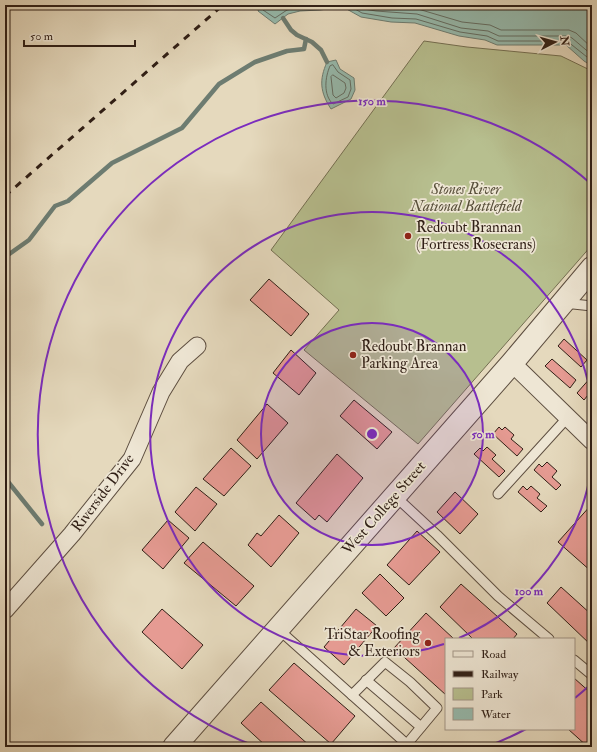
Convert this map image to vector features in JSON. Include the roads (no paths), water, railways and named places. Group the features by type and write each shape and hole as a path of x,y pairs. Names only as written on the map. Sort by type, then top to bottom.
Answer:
{"street":[{"name":"West College Street","path":"174,747 512,363 592,268"},
{"name":"Riverside Drive","path":"5,610 72,534 132,459 161,392 180,361 197,346"},
{"path":"512,363 592,441"}],"lane":[{"path":"562,303 592,306"},
{"path":"498,494 568,417"},
{"path":"394,496 438,535 498,596 548,638"},
{"path":"278,629 408,746 437,708 410,682 385,662 352,695"},
{"path":"575,661 592,676"},
{"path":"366,680 421,727"}],"water":[{"path":"260,5 592,5 592,66 566,45 497,45 485,40 459,36 415,23 391,22 361,17 343,7 300,11 288,14 275,24 258,11"},
{"path":"336,60 340,69 354,78 355,90 351,99 331,109 327,103 323,91 322,80 324,68 327,62"}],"waterway":[{"path":"283,18 291,30 297,35 312,42 321,50 327,62"},
{"path":"5,257 29,240 55,206 68,201 112,163 182,128 219,84 255,62 287,51 304,49 306,39"},
{"path":"5,478 42,524"}],"railway":[{"path":"5,196 223,5"}],"place":[{"name":"Redoubt Brannan (Fortress Rosecrans)","path":"408,236"},
{"name":"Redoubt Brannan Parking Area","path":"353,355"},
{"name":"TriStar Roofing & Exteriors","path":"428,643"}],"park label":[{"name":"Stones River National Battlefield","path":"466,198"}]}
